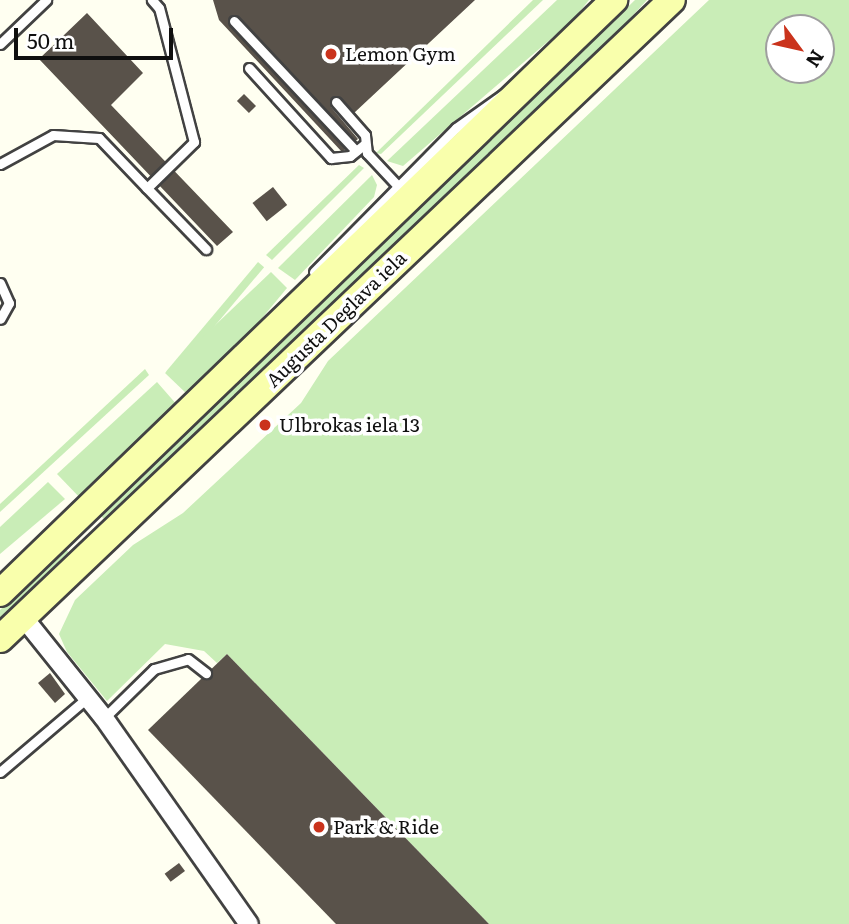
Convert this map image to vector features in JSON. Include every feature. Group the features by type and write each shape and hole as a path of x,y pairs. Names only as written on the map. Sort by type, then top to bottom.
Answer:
{"main road":[{"name":"Augusta Deglava iela","path":"0,593 247,359 614,0"},
{"name":"Augusta Deglava iela","path":"0,639 672,0"}],"street":[{"path":"23,617 104,718 249,924"}],"lane":[{"path":"0,44 46,0"},
{"path":"147,188 194,142 159,8 152,0"},
{"path":"234,21 356,151"},
{"path":"249,68 331,158 356,151 365,144"},
{"path":"247,359 298,289 397,185 492,98 526,85"},
{"path":"336,102 365,135 365,144 376,165 397,185"},
{"path":"0,164 53,135 99,138 206,249"},
{"path":"0,283 9,303 0,319"},
{"path":"104,718 154,669 188,659 206,673"},
{"path":"0,772 87,698"}],"green space":[{"path":"533,0 543,0 381,154 376,153"},
{"path":"557,0 589,0 573,20 403,166 387,161"},
{"path":"635,0 647,0 562,92 106,521 100,515"},
{"path":"709,0 849,0 849,924 489,924 227,654 217,663 204,651 165,644 107,701 67,652 59,634 75,600 133,545 183,513 301,403 328,361"},
{"path":"359,165 364,168 272,260 266,255"},
{"path":"372,175 377,185 374,197 295,280 278,268"},
{"path":"258,262 264,267 172,377 166,372"},
{"path":"271,272 287,288 224,364 189,396 165,373"},
{"path":"145,369 149,375 0,512 0,504"},
{"path":"157,382 178,406 83,501 57,474"},
{"path":"48,482 65,499 0,554 0,527"},
{"path":"65,548 70,554 0,622 0,610"}],"building":[{"path":"213,0 475,0 354,113 340,98 331,107 358,139 342,152 219,20"},
{"path":"87,13 143,73 111,105 233,232 217,246 39,59"},
{"path":"244,94 256,106 249,113 237,101"},
{"path":"273,187 287,205 267,221 253,203"},
{"name":"Park & Ride","path":"227,654 489,924 336,924 148,730"},
{"path":"50,673 65,694 55,703 38,683"},
{"path":"179,863 185,871 171,882 165,874"}],"place":[{"name":"Lemon Gym","path":"331,54"},
{"name":"Ulbrokas iela 13","path":"265,425"},
{"name":"Park & Ride","path":"319,827"}]}
